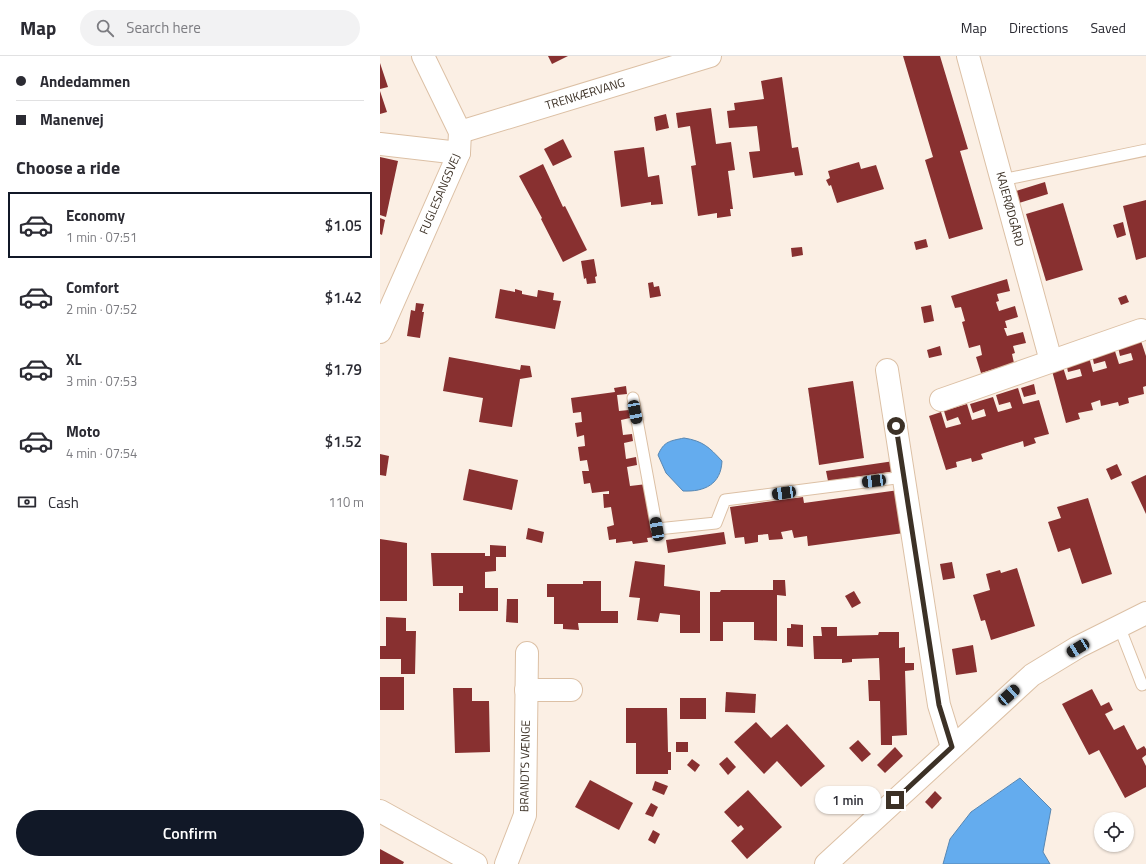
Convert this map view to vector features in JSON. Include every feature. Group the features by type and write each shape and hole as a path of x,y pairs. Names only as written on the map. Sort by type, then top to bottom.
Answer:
{"street":[{"name":"FUGLESANGSVEJ","path":"380,332 459,153 460,132 423,56"},
{"name":"TRENKÆRVANG","path":"460,132 710,56"},
{"name":"KAJERØDGÅRD","path":"968,56 1051,361"},
{"path":"380,144 459,153"},
{"path":"941,400 1141,330"},
{"path":"887,370 939,705 952,747"},
{"path":"826,864 1032,675 1078,648 1146,612"},
{"name":"BRANDTS VÆNGE","path":"506,864 525,815 527,653"},
{"path":"526,690 571,690"},
{"path":"380,811 476,864"}],"lane":[{"path":"1002,180 1146,150"},
{"path":"632,398 657,529 716,523 725,500 904,477"},
{"path":"1119,626 1142,685"}],"water":[{"path":"684,438 705,445 722,461 719,476 705,488 683,491 666,473 658,455 660,450 668,442"},
{"path":"1020,778 1051,809 1043,852 1050,864 943,864 950,839 971,812"}],"building":[{"path":"548,56 568,56 552,64"},
{"path":"903,56 940,56 968,149 960,151 983,229 949,239 925,160 933,157"},
{"path":"380,63 388,87 380,89"},
{"path":"782,77 792,148 798,147 803,175 795,176 794,172 753,178 749,152 760,151 757,126 729,128 727,111 735,110 734,103 764,99 761,81"},
{"path":"380,91 387,112 380,114"},
{"path":"711,108 716,144 731,142 735,170 728,171 733,209 730,209 731,216 717,218 717,213 698,216 691,166 696,165 690,126 678,128 676,113"},
{"path":"666,114 669,128 656,131 654,117"},
{"path":"563,139 572,157 553,166 544,149"},
{"path":"644,147 648,177 659,175 663,204 651,205 651,202 621,207 614,151"},
{"path":"380,157 398,161 386,217 380,215"},
{"path":"859,162 861,169 876,165 884,189 837,203 831,185 829,186 826,180 830,178 828,171"},
{"path":"543,164 563,207 565,206 587,250 563,262 541,219 542,218 519,176"},
{"path":"1045,182 1048,194 1019,203 1016,191"},
{"path":"1146,200 1146,257 1136,260 1123,206"},
{"path":"1063,203 1083,270 1046,281 1026,214"},
{"path":"380,218 385,220 382,235 380,234"},
{"path":"1123,222 1126,235 1117,238 1113,225"},
{"path":"926,239 928,247 916,250 914,242"},
{"path":"802,247 803,255 792,257 791,248"},
{"path":"594,259 597,276 595,277 596,283 587,284 586,278 584,279 581,261"},
{"path":"1007,279 1010,291 997,294 999,301 996,302 999,311 1015,306 1018,317 1005,321 1007,328 1004,328 1007,336 1023,332 1026,343 1013,346 1015,353 1012,354 1014,363 981,373 976,357 982,355 980,345 969,348 962,322 965,321 961,307 955,308 951,296"},
{"path":"653,282 654,287 659,286 661,296 650,298 648,283"},
{"path":"500,289 515,292 515,289 522,291 522,294 537,297 538,290 554,293 553,300 561,301 555,329 495,318"},
{"path":"1126,295 1129,302 1121,305 1118,298"},
{"path":"416,303 424,304 420,338 407,336 411,310 415,311"},
{"path":"931,305 934,321 924,323 921,307"},
{"path":"1141,341 1146,356 1146,386 1143,387 1144,394 1128,398 1129,403 1119,406 1118,402 1101,406 1100,400 1091,403 1093,410 1078,413 1080,419 1066,423 1051,367 1062,364 1067,380 1082,376 1080,369 1068,372 1066,363 1089,357 1093,372 1107,368 1105,361 1094,364 1092,355 1114,348 1119,364 1133,360 1131,353 1120,356 1118,347"},
{"path":"940,346 942,355 929,358 927,350"},
{"path":"449,357 520,370 521,365 530,366 532,377 520,379 512,427 479,422 483,398 443,391"},
{"path":"853,381 864,458 819,465 808,388"},
{"path":"1034,384 1036,394 1024,397 1021,388"},
{"path":"626,386 627,394 617,395 619,411 629,410 630,418 621,420 623,435 632,434 633,441 624,443 626,459 636,457 637,465 627,467 630,486 647,484 655,537 647,538 648,542 633,544 632,541 616,543 616,539 609,540 607,527 614,525 611,507 604,508 603,494 609,494 609,491 592,493 590,483 584,484 582,471 589,471 587,460 580,461 578,447 585,446 584,435 577,437 575,423 582,422 581,412 573,413 571,398 615,392 614,388"},
{"path":"1018,388 1023,404 1039,400 1049,434 1034,438 1036,443 1024,447 1023,441 981,454 983,459 972,462 971,458 956,462 957,467 946,470 929,416 941,412 946,428 961,424 958,417 947,421 944,411 967,404 972,420 986,416 984,409 973,413 970,404 993,397 998,412 1012,408 1010,402 999,405 996,395"},
{"path":"380,454 389,456 386,476 380,475"},
{"path":"894,461 896,471 828,481 826,471"},
{"path":"1117,464 1122,475 1111,480 1106,469"},
{"path":"469,469 518,480 512,510 463,500"},
{"path":"1146,475 1146,514 1131,482"},
{"path":"899,490 904,533 808,546 807,536 794,538 792,530 781,532 783,539 769,540 768,534 758,535 758,542 745,544 744,537 735,538 730,507 803,497 804,503"},
{"path":"1088,498 1112,574 1082,584 1070,548 1058,552 1048,522 1061,518 1057,507"},
{"path":"528,528 544,532 542,543 526,539"},
{"path":"724,532 726,544 668,553 666,540"},
{"path":"380,539 407,543 407,601 380,601"},
{"path":"490,545 506,546 506,557 496,557 496,571 485,572 485,588 498,588 498,611 459,611 459,593 463,593 463,586 433,586 431,553 485,553 485,556 490,556"},
{"path":"635,561 665,565 664,586 700,591 700,633 680,633 680,615 660,613 658,622 637,620 640,598 629,597"},
{"path":"952,562 955,578 943,580 940,564"},
{"path":"1017,568 1035,626 991,640 985,620 981,621 973,595 990,590 986,574 1000,570 1001,573"},
{"path":"773,580 785,580 786,596 777,595 777,641 754,640 754,622 723,622 723,641 710,641 710,592 720,592 721,590 773,590"},
{"path":"583,581 601,581 601,611 618,611 618,623 578,623 579,630 563,629 563,624 554,624 554,597 547,597 547,584 583,584"},
{"path":"854,591 861,603 852,608 845,596"},
{"path":"507,599 518,599 518,623 506,622"},
{"path":"386,617 406,618 406,631 416,631 415,674 401,674 401,659 380,659 380,646 386,646"},
{"path":"791,624 803,625 803,647 787,646 787,628 791,628"},
{"path":"821,627 837,627 837,636 878,635 879,632 899,632 899,648 905,647 905,663 914,663 914,670 905,671 907,735 892,736 892,745 881,745 880,701 869,701 868,680 880,680 879,658 852,659 852,662 842,663 842,659 814,659 813,636 822,636"},
{"path":"973,645 977,672 956,675 952,649"},
{"path":"380,677 404,677 404,710 380,710"},
{"path":"453,688 472,688 472,701 489,701 490,752 455,753"},
{"path":"1092,689 1101,706 1109,702 1113,710 1105,714 1114,730 1124,725 1137,750 1144,746 1146,749 1146,755 1142,758 1146,766 1146,787 1125,798 1099,750 1089,755 1062,704"},
{"path":"726,692 756,694 755,713 725,712"},
{"path":"680,698 706,698 706,719 680,719"},
{"path":"626,708 667,708 668,752 671,752 671,770 668,770 668,774 636,774 636,743 626,743"},
{"path":"756,722 771,738 787,724 825,766 801,787 777,761 764,774 734,742"},
{"path":"858,740 871,754 862,762 849,748"},
{"path":"676,742 688,742 688,752 676,752"},
{"path":"895,747 903,756 885,773 877,765"},
{"path":"727,757 736,767 728,775 719,764"},
{"path":"692,759 700,765 695,772 687,765"},
{"path":"590,780 633,803 619,830 575,807"},
{"path":"655,781 668,786 664,795 652,790"},
{"path":"748,790 782,827 747,859 731,841 744,829 741,825 738,827 724,812"},
{"path":"935,791 942,798 932,809 925,802"},
{"path":"651,803 658,807 653,817 645,814"},
{"path":"653,830 660,834 655,844 648,840"},
{"path":"380,849 404,862 403,864 380,864"}],"route":[{"path":"895,800 952,747 939,705 896,426"}]}
